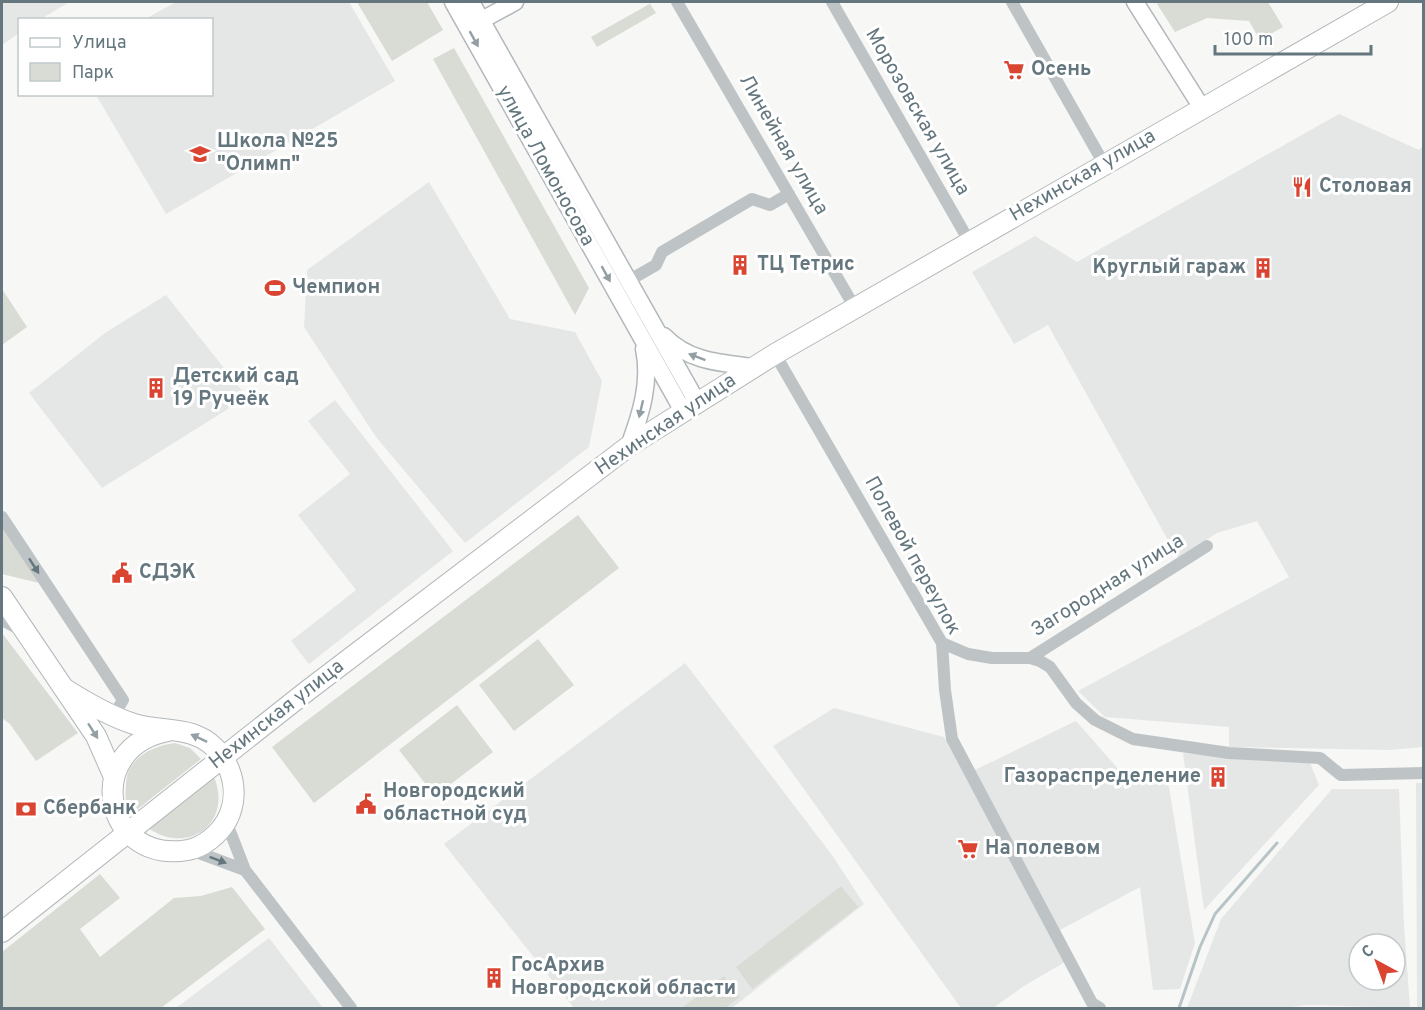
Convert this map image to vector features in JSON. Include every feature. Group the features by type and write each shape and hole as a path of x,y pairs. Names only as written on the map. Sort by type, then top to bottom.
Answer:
{"main road":[{"name":"улица Ломоносова","path":"453,2 628,281 644,325 646,360 642,407 629,446"},
{"name":"улица Ломоносова","path":"471,2 559,174 690,407"},
{"path":"482,20 515,2"},
{"path":"1135,2 1202,108"},
{"name":"Нехинская улица","path":"2,932 223,757 629,446 775,354 1388,2"},
{"name":"улица Ломоносова","path":"644,325 687,354 714,363 754,367"},
{"path":"2,597 96,736 114,777"},
{"path":"65,689 113,717 136,725 193,734 205,740 223,757 234,788 234,799 226,821 217,834 191,850 157,851 146,846 128,832 119,820 114,806 112,792 114,777 122,760 134,746 150,736 168,731"}],"street":[{"name":"Линейная улица","path":"677,2 855,308"},
{"name":"Морозовская улица","path":"832,2 969,241"},
{"path":"1012,2 1104,164"},
{"path":"628,281 656,265 662,252 752,199 770,205 789,194"},
{"name":"Полевой переулок","path":"775,354 942,643 945,690 952,739 1092,1003 1100,1008"},
{"path":"2,517 123,700 113,717"},
{"name":"Загородная улица","path":"1030,658 1207,546"},
{"path":"2,620 25,631"},
{"path":"942,643 956,651 980,656 1030,658 1050,667 1076,702 1095,720 1133,739 1230,753 1320,758 1341,775 1424,773"},
{"path":"226,821 245,870 351,1008"},
{"path":"191,850 245,870"}],"shaded area":[{"path":"2,2 69,2 43,18 18,18 18,34 2,45"},
{"name":"Школа №25 \"Олимп\"","path":"176,2 349,2 395,81 166,214 97,96 213,96 213,18 147,18"},
{"path":"1339,114 1419,150 1423,146 1423,747 1390,750 1229,747 1229,727 1105,717 1078,691 1289,577 1257,521 1217,533 1178,558 1048,325 1014,344 972,272 1035,236 1077,262"},
{"path":"429,182 510,319 575,332 602,381 589,447 465,543 376,437 304,327 307,270"},
{"path":"166,295 247,397 102,488 29,393 105,333"},
{"path":"335,400 453,551 309,664 291,641 356,590 298,515 350,474 308,421"},
{"path":"685,663 832,855 864,904 732,1008 574,1008 444,844"},
{"path":"834,708 944,737 1065,962 1024,986 993,1008 961,1008 773,746"},
{"path":"1076,721 1121,772 1166,770 1195,943 1180,989 1153,990 1140,887 1060,930 975,770"},
{"path":"1183,753 1310,763 1319,785 1204,910"},
{"path":"1416,783 1424,783 1423,1008 1417,1008"},
{"path":"1332,789 1399,789 1405,932 1347,932 1347,992 1407,992 1407,966 1410,1008 1308,1005 1283,1008 1187,1008 1221,919"},
{"path":"269,938 323,1008 176,1008"}],"green space":[{"path":"357,2 427,2 443,30 392,61"},
{"path":"653,2 650,4 656,13 597,47 591,37"},
{"path":"1159,2 1268,2 1283,27 1260,40 1249,21 1207,18 1175,32 1157,4"},
{"path":"454,48 589,288 575,315 433,59"},
{"path":"2,289 27,327 2,345"},
{"path":"578,515 619,568 314,803 272,747"},
{"path":"2,526 39,583 2,574"},
{"path":"2,633 78,733 36,761 10,724 2,718"},
{"path":"538,639 574,685 514,731 479,685"},
{"path":"457,705 493,752 435,796 399,750"},
{"path":"175,743 190,748 201,759 134,812 126,798 127,776 130,768 135,761 149,751"},
{"path":"214,777 218,794 217,808 212,821 203,830 191,836 178,838 163,836 148,828"},
{"path":"100,874 120,898 80,929 100,957 174,898 201,896 232,887 265,929 161,1008 2,1008 2,952"},
{"path":"841,886 858,907 752,989 736,967"},
{"path":"724,976 740,997 725,1008 682,1008"}],"waterway":[{"path":"1179,1008 1200,947 1215,914 1277,843"}],"place":[{"name":"Осень","path":"1014,70"},
{"name":"Школа №25 \"Олимп\"","path":"200,154"},
{"name":"Столовая","path":"1302,187"},
{"name":"ТЦ Тетрис","path":"740,265"},
{"name":"Круглый гараж","path":"1263,268"},
{"name":"Чемпион","path":"275,288"},
{"name":"Детский сад 19 Ручеёк","path":"156,388"},
{"name":"СДЭК","path":"122,573"},
{"name":"Газораспределение","path":"1218,777"},
{"name":"Новгородский областной суд","path":"366,804"},
{"name":"Сбербанк","path":"26,809"},
{"name":"На полевом","path":"968,849"},
{"name":"ГосАрхив Новгородской области","path":"494,978"}]}
